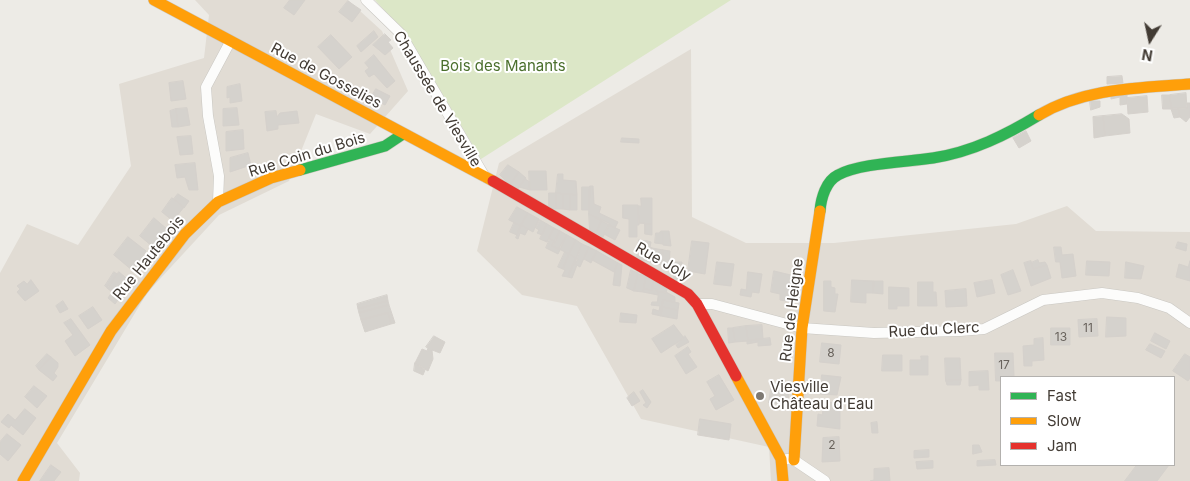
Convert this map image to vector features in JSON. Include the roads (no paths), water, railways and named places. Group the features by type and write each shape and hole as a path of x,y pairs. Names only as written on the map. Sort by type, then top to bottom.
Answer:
{"street":[{"name":"Rue de Gosselies","path":"154,0 485,177"},
{"name":"Chaussée de Viesville","path":"366,0 401,34 485,177"},
{"path":"218,202 219,176 208,116 206,87 230,42"},
{"name":"Rue de Heigne","path":"794,460 802,328 822,194 837,175 936,158 974,148 1001,138 1050,108 1088,96 1114,90 1190,84"},
{"name":"Rue Coin du Bois","path":"218,202 271,178 385,146 403,134"},
{"name":"Rue Joly","path":"485,177 688,294 697,304 781,459"},
{"name":"Rue Hautebois","path":"23,481 111,331 185,234 218,202"},
{"name":"Rue du Clerc","path":"697,304 712,304 802,328 874,333 984,329 1043,300 1102,293 1138,298 1169,308 1190,323"},
{"path":"783,481 781,459 794,460 825,481"}],"place":[{"name":"Viesville Château d'Eau","path":"760,396"}],"park label":[{"name":"Bois des Manants","path":"503,66"}]}
